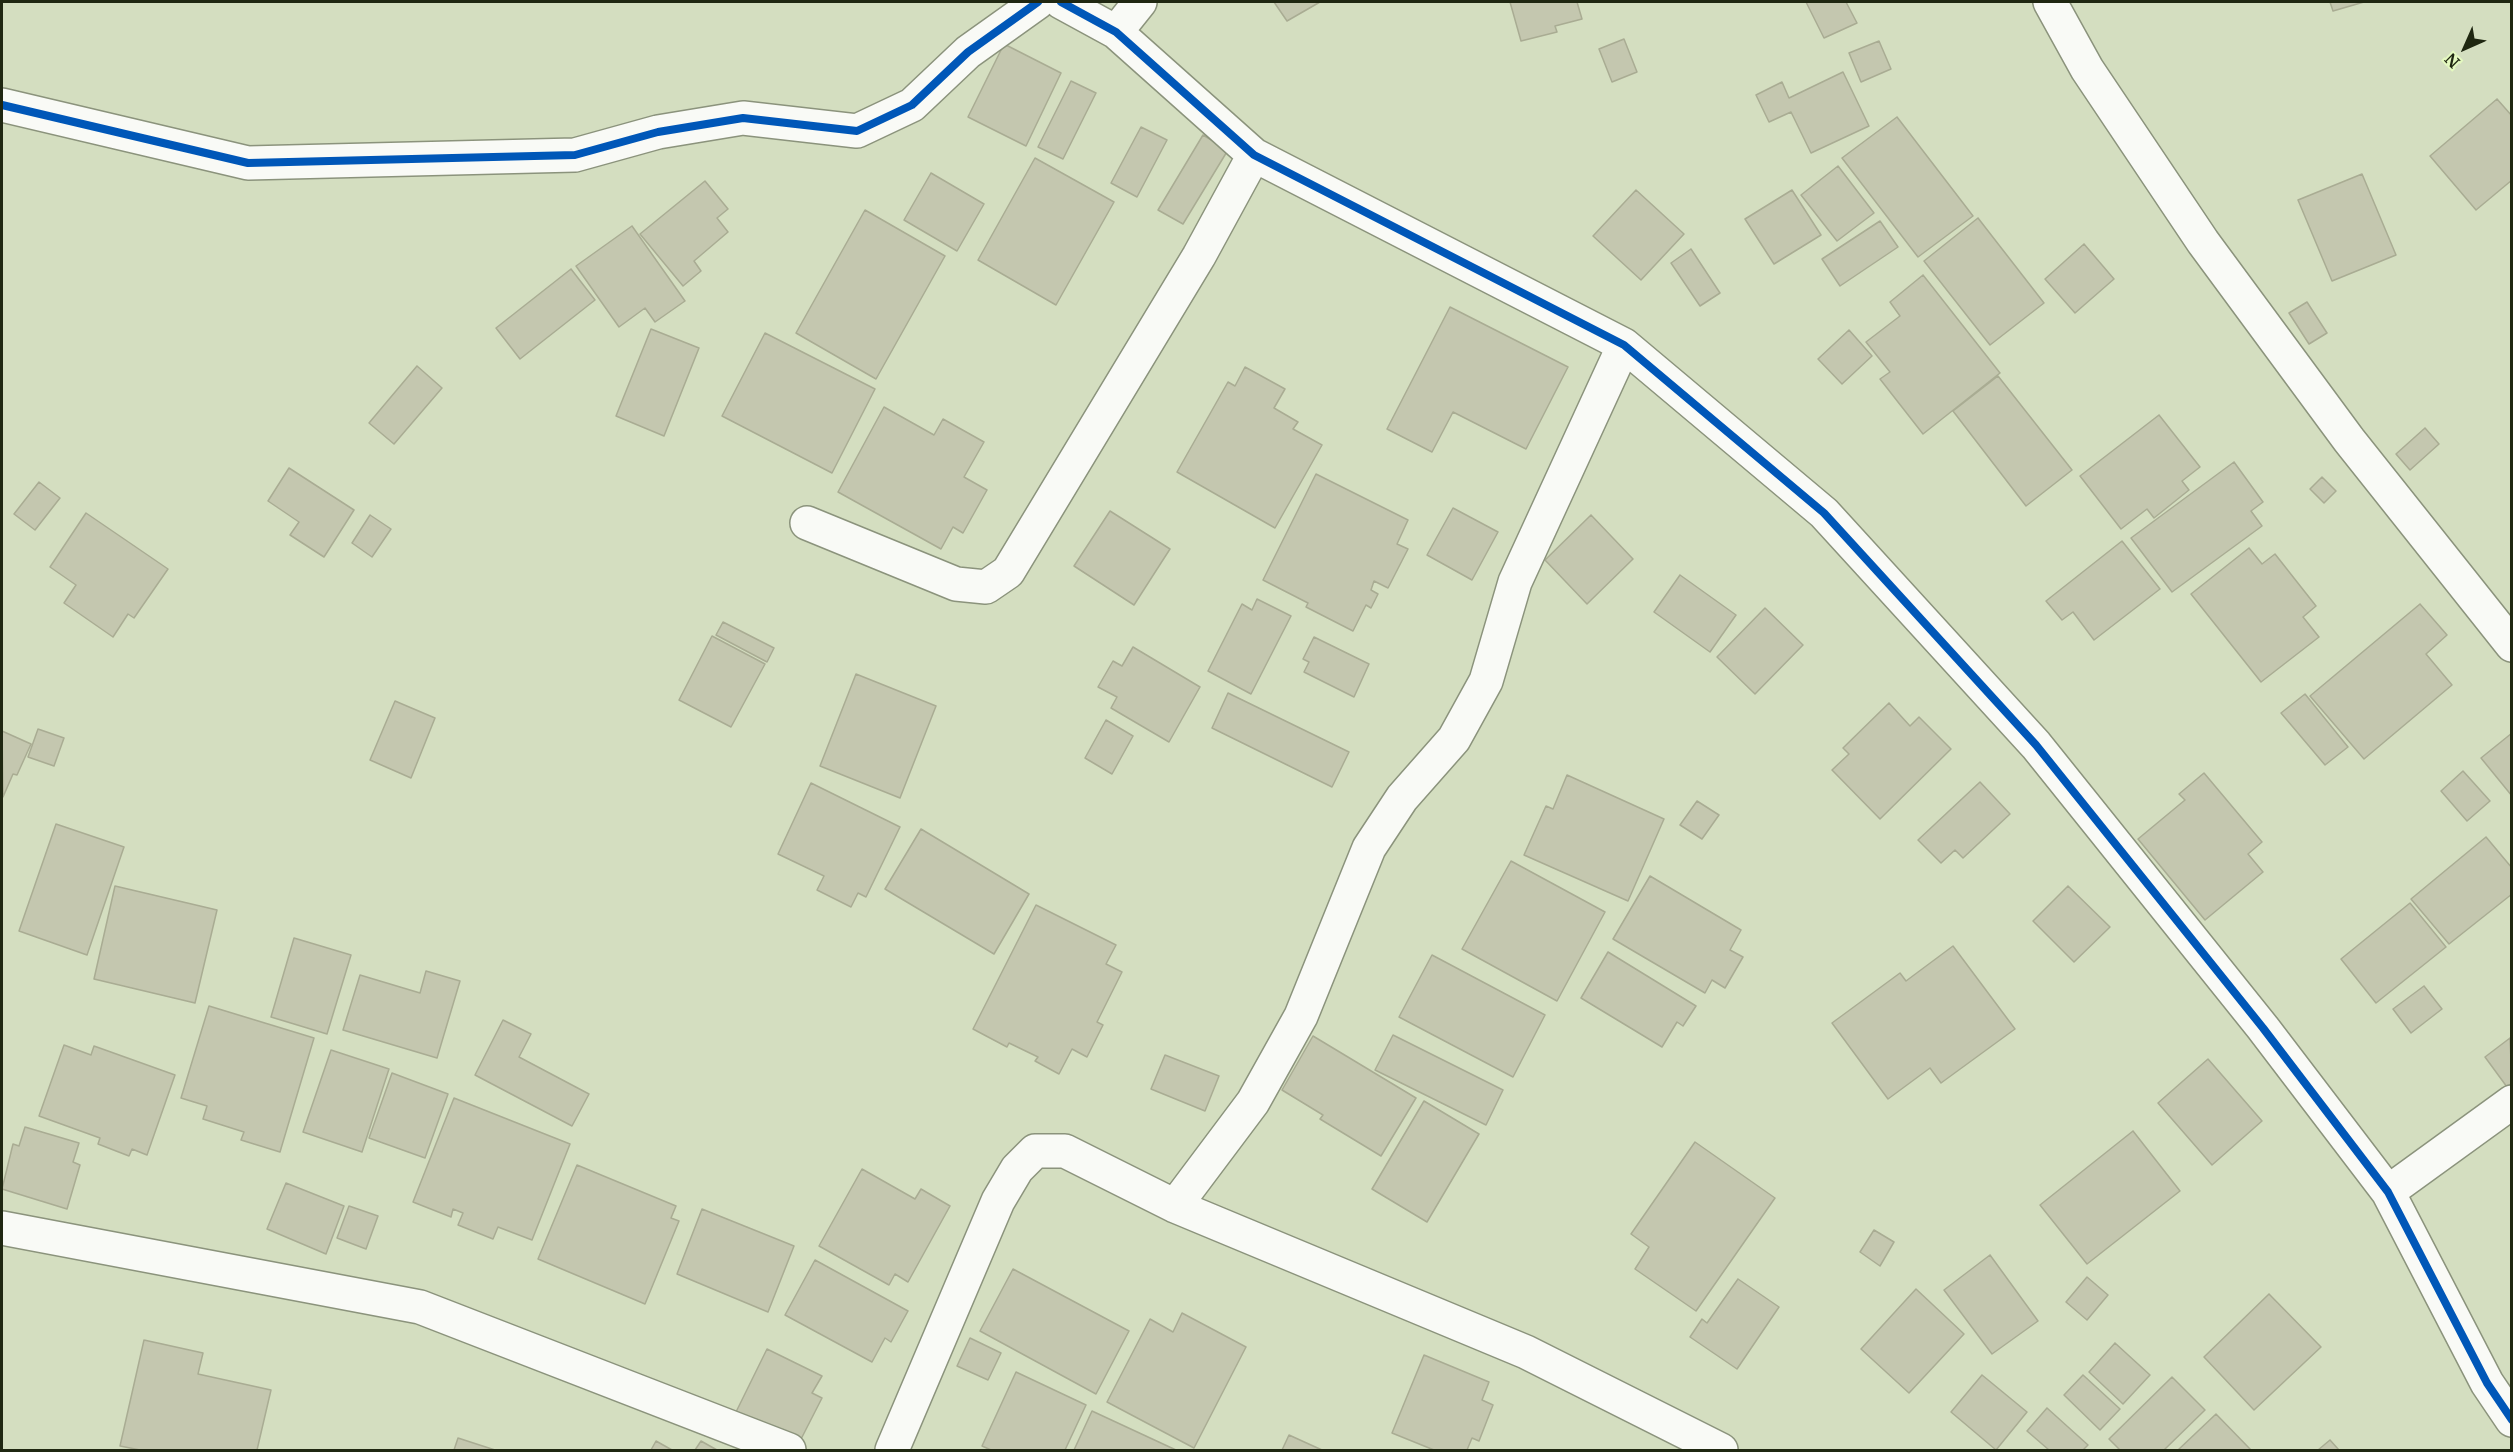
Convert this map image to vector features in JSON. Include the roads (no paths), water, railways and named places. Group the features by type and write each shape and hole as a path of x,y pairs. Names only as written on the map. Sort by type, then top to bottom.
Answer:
{"street":[{"path":"2,105 248,163 574,155 658,132 743,118 857,131 912,105 968,52 1038,2"},
{"path":"1060,2 1116,32 1254,156 1624,345 1824,513 2036,745 2263,1028 2388,1192 2487,1383 2511,1420"},
{"path":"1116,32 1140,2"},
{"path":"2050,2 2087,69 2204,242 2349,440 2511,645"},
{"path":"807,524 956,584 986,587 1008,572 1199,256 1254,156"},
{"path":"1175,1206 1253,1102 1301,1016 1369,848 1402,798 1454,739 1486,681 1515,582 1624,345"},
{"path":"2388,1192 2511,1102"},
{"path":"892,1450 998,1201 1017,1169 1035,1150 1065,1150 1175,1206 1526,1353 1721,1450"},
{"path":"2,1228 420,1307 789,1450"}]}
